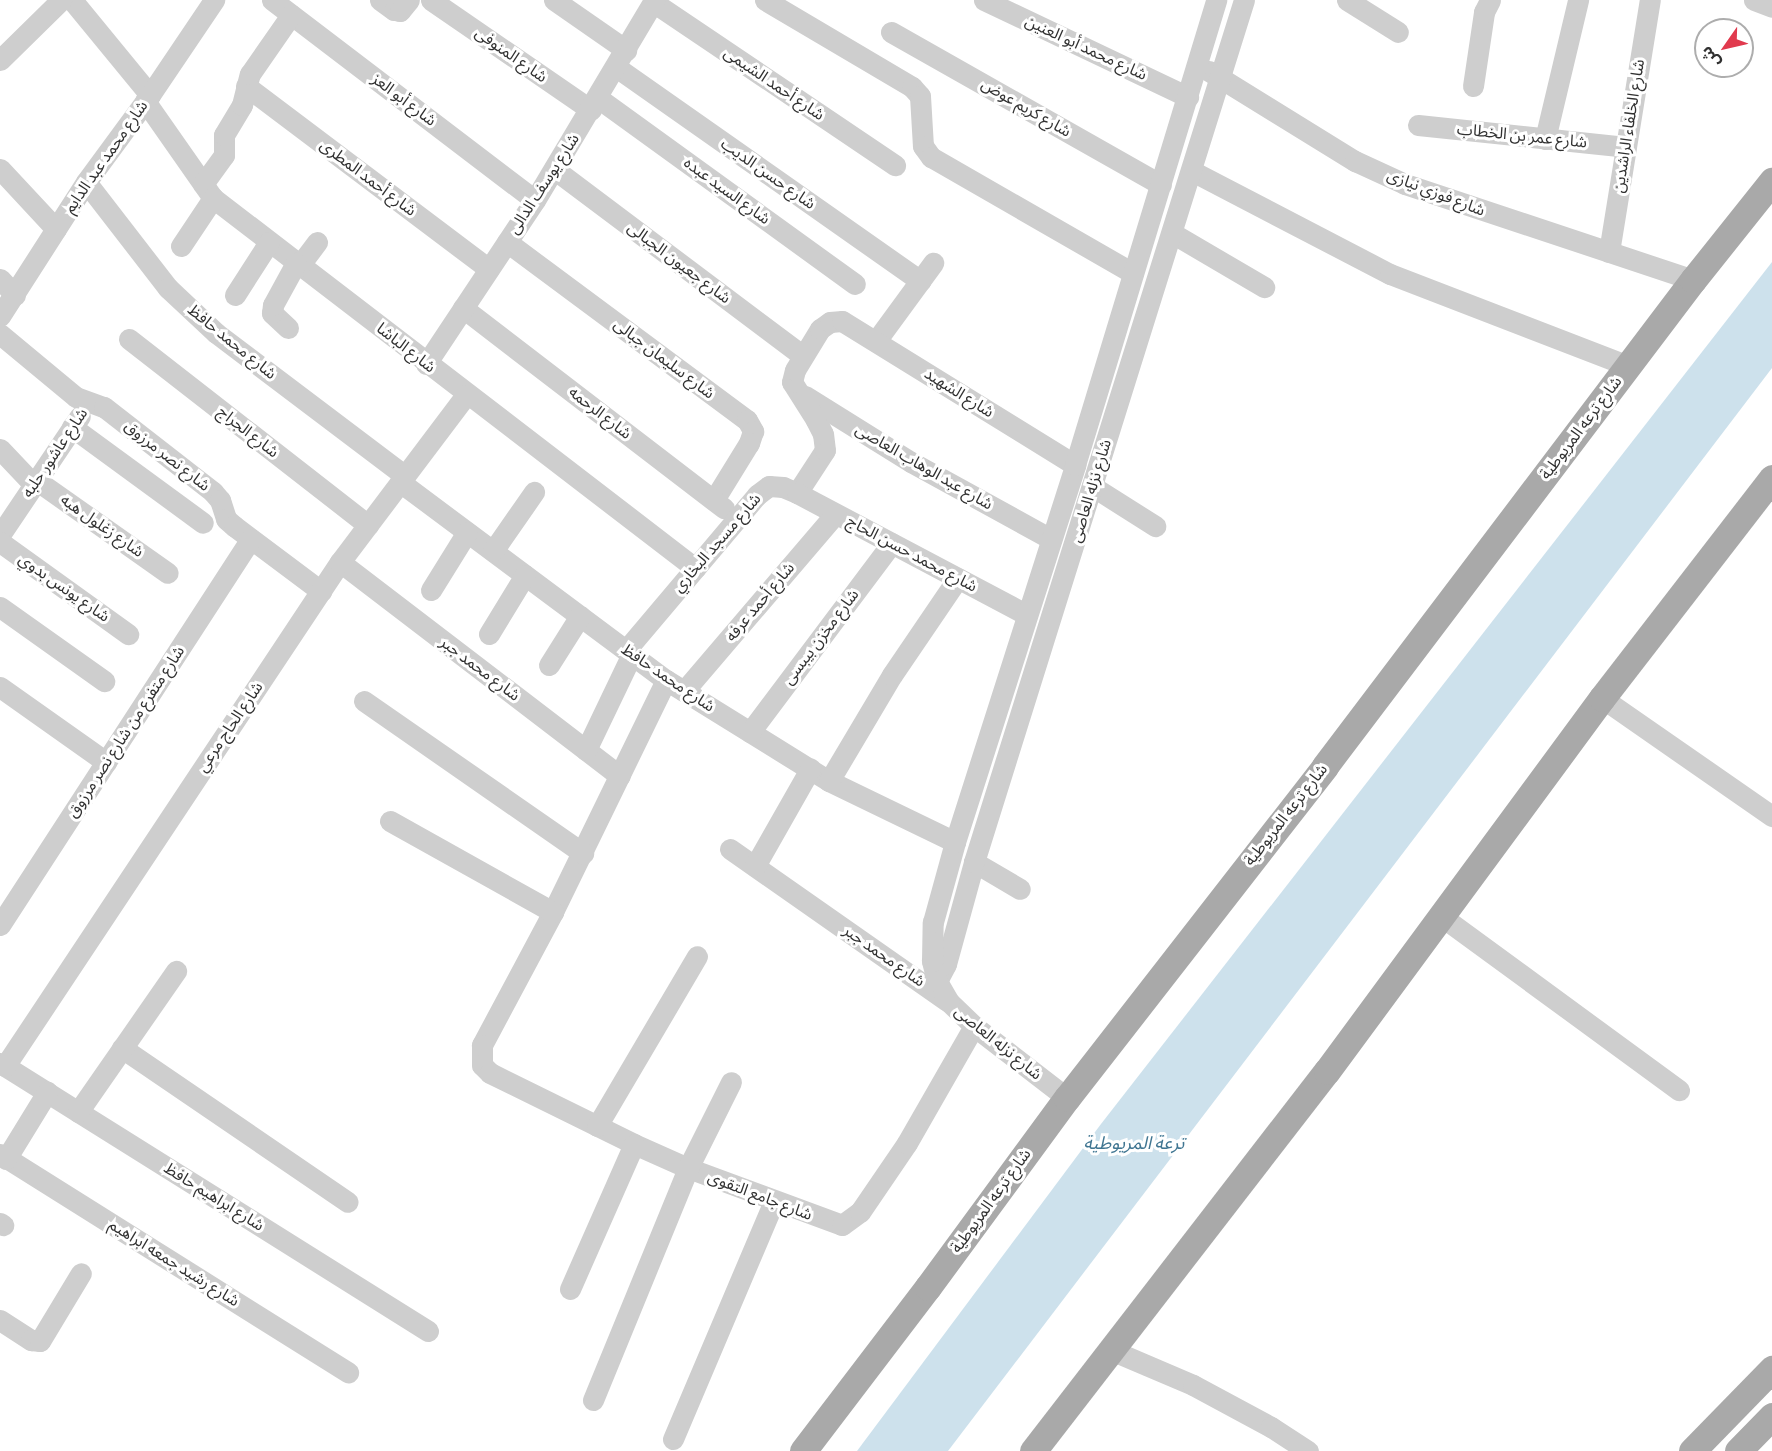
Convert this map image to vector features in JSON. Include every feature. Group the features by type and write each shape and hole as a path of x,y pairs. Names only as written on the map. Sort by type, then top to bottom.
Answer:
{"main road":[{"name":"شارع ترعه المريوطية","path":"803,1451 928,1287 1067,1098 1324,766 1693,280 1772,182"},
{"path":"1033,1451 1328,1071 1602,698 1772,478"},
{"path":"1692,1451 1772,1369"},
{"path":"1738,1451 1772,1416"}],"street":[{"name":"شارع أبو العز","path":"272,0 535,200"},
{"path":"380,0 399,11 409,0"},
{"name":"شارع المنوفى","path":"431,0 594,104"},
{"name":"شارع حسن الديب","path":"554,0 621,58 920,281"},
{"path":"765,0 912,87 920,96 923,146 931,157 1133,273"},
{"name":"شارع محمد أبو العنين","path":"984,0 1188,97"},
{"name":"شارع نزله العاصى","path":"1067,1098 974,1026 949,1002 937,981 931,942 933,922 955,842 1075,465 1216,0"},
{"name":"شارع نزله العاصى","path":"937,981 946,964 974,862 1244,0"},
{"path":"1347,0 1398,32"},
{"path":"1473,86 1484,12 1490,0"},
{"path":"1545,139 1578,0"},
{"name":"شارع الخلفاء الراشدين","path":"1608,252 1650,0"},
{"path":"1754,0 1772,7"},
{"path":"0,60 60,1"},
{"name":"شارع الباشا","path":"60,1 148,98 208,191 298,265 695,568"},
{"name":"شارع يوسف الدالى","path":"426,364 535,200 654,1"},
{"name":"شارع أحمد الشيمى","path":"654,1 895,165"},
{"name":"شارع محمد عبد الدايم","path":"0,316 86,182 148,98 210,2"},
{"path":"181,246 224,155 224,135 246,96 250,74 291,15"},
{"name":"شارع كريم عوض","path":"891,32 1161,184"},
{"name":"شارع فوزي نيازى","path":"1198,64 1355,161 1405,184 1693,280"},
{"name":"شارع أحمد المطرى","path":"246,86 489,269"},
{"name":"شارع السيد عبده","path":"594,104 855,284"},
{"name":"شارع عمر بن الخطاب","path":"1418,125 1626,147"},
{"path":"0,169 56,229"},
{"name":"شارع جعيون الجبالى","path":"554,169 803,356"},
{"path":"1192,171 1390,274 1628,366"},
{"name":"شارع محمد حافظ","path":"86,182 168,288 216,333 493,552 675,686 829,781 955,842"},
{"path":"1172,233 1264,287"},
{"path":"235,295 269,242"},
{"path":"288,328 272,313 273,305 298,265 317,242"},
{"name":"شارع سليمان جبالى","path":"507,242 747,420 753,431 749,443 714,500"},
{"path":"876,341 933,262"},
{"path":"0,279 15,295"},
{"name":"شارع الرحمه","path":"463,308 737,518"},
{"name":"شارع الشهيد","path":"803,356 820,329 830,322 842,321 1075,465"},
{"name":"شارع نصر مرزوق","path":"0,334 76,397 104,407 213,492 220,500 226,519 321,591"},
{"name":"شارع الجراج","path":"129,339 368,525"},
{"path":"797,493 825,450 823,434 792,381 803,356"},
{"name":"شارع عبد الوهاب العاصى","path":"798,392 911,462 1051,539"},
{"name":"شارع الحاج مرعي","path":"2,1065 340,562 466,394"},
{"name":"شارع عاشور حلبه","path":"0,535 89,402"},
{"path":"72,427 203,523"},
{"name":"شارع زغلول هبه","path":"0,449 35,482 168,573"},
{"name":"شارع مسجد البخاري","path":"586,750 629,652 695,568 757,495 769,486 783,487 797,493"},
{"path":"493,552 534,492"},
{"name":"شارع محمد حسن الحاج","path":"797,493 1027,615"},
{"path":"1064,497 1089,496 1155,526"},
{"name":"شارع أحمد عرفه","path":"482,1045 554,912 620,776 675,686 835,514"},
{"path":"431,590 467,532"},
{"name":"شارع متفرع من شارع نصر مرزوق","path":"0,925 251,539"},
{"name":"شارع يونس بدوي","path":"0,542 128,633"},
{"name":"شارع مخزن بيبسى","path":"750,732 892,543"},
{"name":"شارع محمد جبر","path":"340,562 620,776"},
{"path":"489,634 525,575"},
{"path":"829,781 892,675 958,578"},
{"path":"0,607 104,681"},
{"path":"549,665 580,615"},
{"path":"0,687 106,762"},
{"path":"1602,698 1772,816"},
{"path":"364,701 583,853"},
{"path":"984,750 1007,759"},
{"path":"755,866 810,769"},
{"path":"390,821 554,912"},
{"name":"شارع محمد جبر","path":"730,849 949,1002"},
{"path":"974,862 1020,889"},
{"path":"1441,916 1679,1090"},
{"path":"597,1126 697,956"},
{"path":"78,1112 176,971"},
{"name":"شارع جامع التقوى","path":"482,1045 482,1065 490,1073 688,1168 842,1225 860,1212 907,1143 974,1026"},
{"path":"122,1048 348,1202"},
{"name":"شارع ابراهيم حافظ","path":"2,1065 428,1331"},
{"path":"593,1400 688,1168 731,1082"},
{"path":"3,1156 47,1092"},
{"path":"570,1289 634,1144"},
{"name":"شارع رشيد جمعه ابراهيم","path":"3,1156 348,1372"},
{"path":"673,1439 774,1201"},
{"path":"0,1320 32,1340 40,1341 81,1273"},
{"path":"1111,1350 1193,1384 1308,1451"}],"water":[{"name":"ترعة المريوطية","path":"1772,262 1772,368 948,1451 857,1451 1101,1124"}]}
